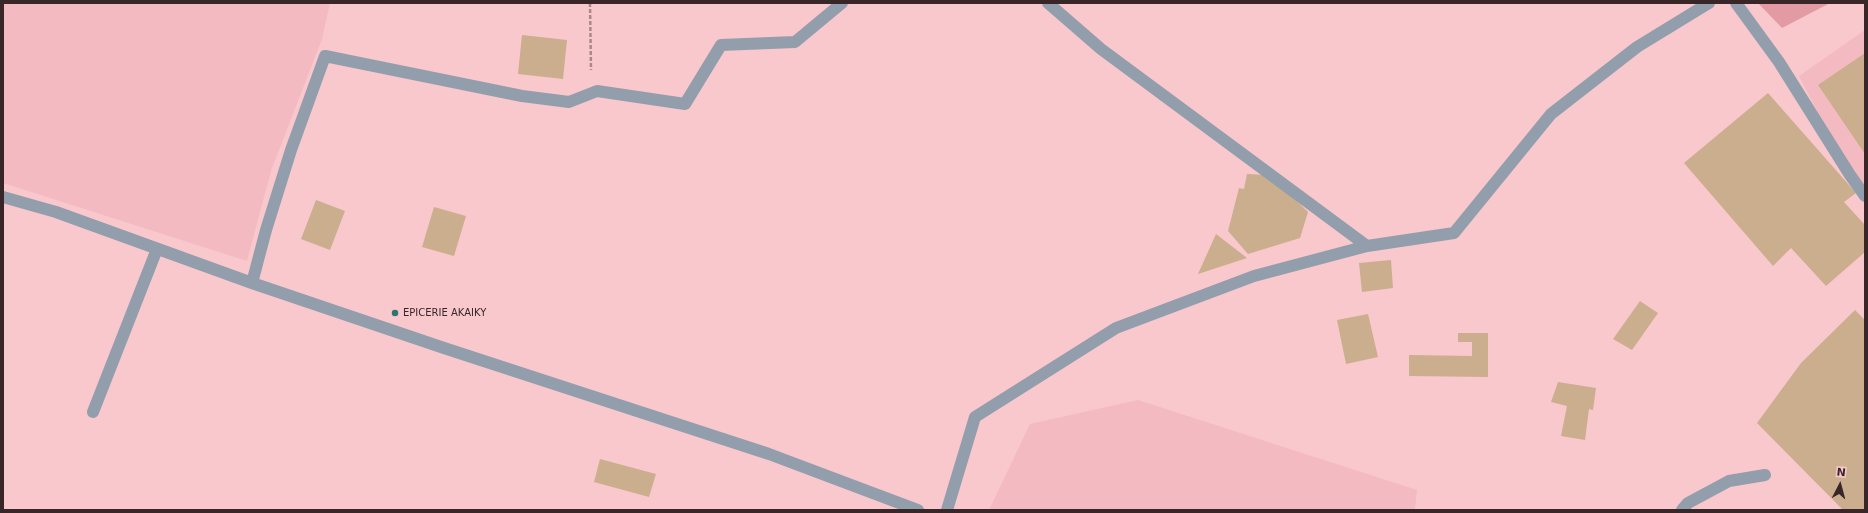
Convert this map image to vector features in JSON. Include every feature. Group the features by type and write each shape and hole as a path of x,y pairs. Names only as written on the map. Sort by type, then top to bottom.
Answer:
{"street":[{"path":"252,283 266,230 287,164 325,56 522,96 569,102 597,90 684,104 721,45 795,42 842,3"},
{"path":"1048,3 1102,49 1367,246"},
{"path":"947,510 975,417 1116,328 1254,276 1367,246 1454,233 1551,114 1637,47 1709,3"},
{"path":"1736,3 1779,62 1850,175 1865,196"},
{"path":"3,198 56,212 252,283 452,351 769,454 918,510"},
{"path":"93,412 157,249"},
{"path":"1682,510 1688,503 1729,481 1765,475"}],"path":[{"path":"590,3 591,93"}],"shaded area":[{"path":"3,3 330,3 322,39 271,171 247,261 3,183"},
{"path":"1758,3 1830,3 1782,28"},
{"path":"1865,30 1865,195 1850,175 1799,76"},
{"path":"1138,400 1417,490 1415,510 989,510 1030,424"}],"building":[{"path":"522,35 567,40 563,79 518,74"},
{"path":"1865,53 1865,154 1818,85"},
{"path":"1768,93 1856,193 1844,202 1865,225 1865,252 1826,286 1791,248 1773,266 1684,163"},
{"path":"1247,174 1268,175 1308,212 1300,238 1248,254 1228,231 1239,188 1244,189"},
{"path":"316,200 345,211 330,250 301,239"},
{"path":"434,207 466,216 454,256 422,247"},
{"path":"1216,234 1247,258 1198,274"},
{"path":"1391,260 1393,288 1362,292 1359,263"},
{"path":"1640,301 1658,313 1632,350 1613,339"},
{"path":"1855,310 1865,320 1865,510 1843,510 1757,423 1801,363"},
{"path":"1368,314 1378,357 1346,364 1337,320"},
{"path":"1458,333 1488,333 1488,377 1409,376 1409,355 1472,356 1472,342 1458,342"},
{"path":"1558,382 1596,388 1593,410 1589,409 1585,440 1561,436 1567,406 1551,402"},
{"path":"600,459 656,474 649,497 594,482"}],"place":[{"name":"EPICERIE AKAIKY","path":"395,313"}]}
